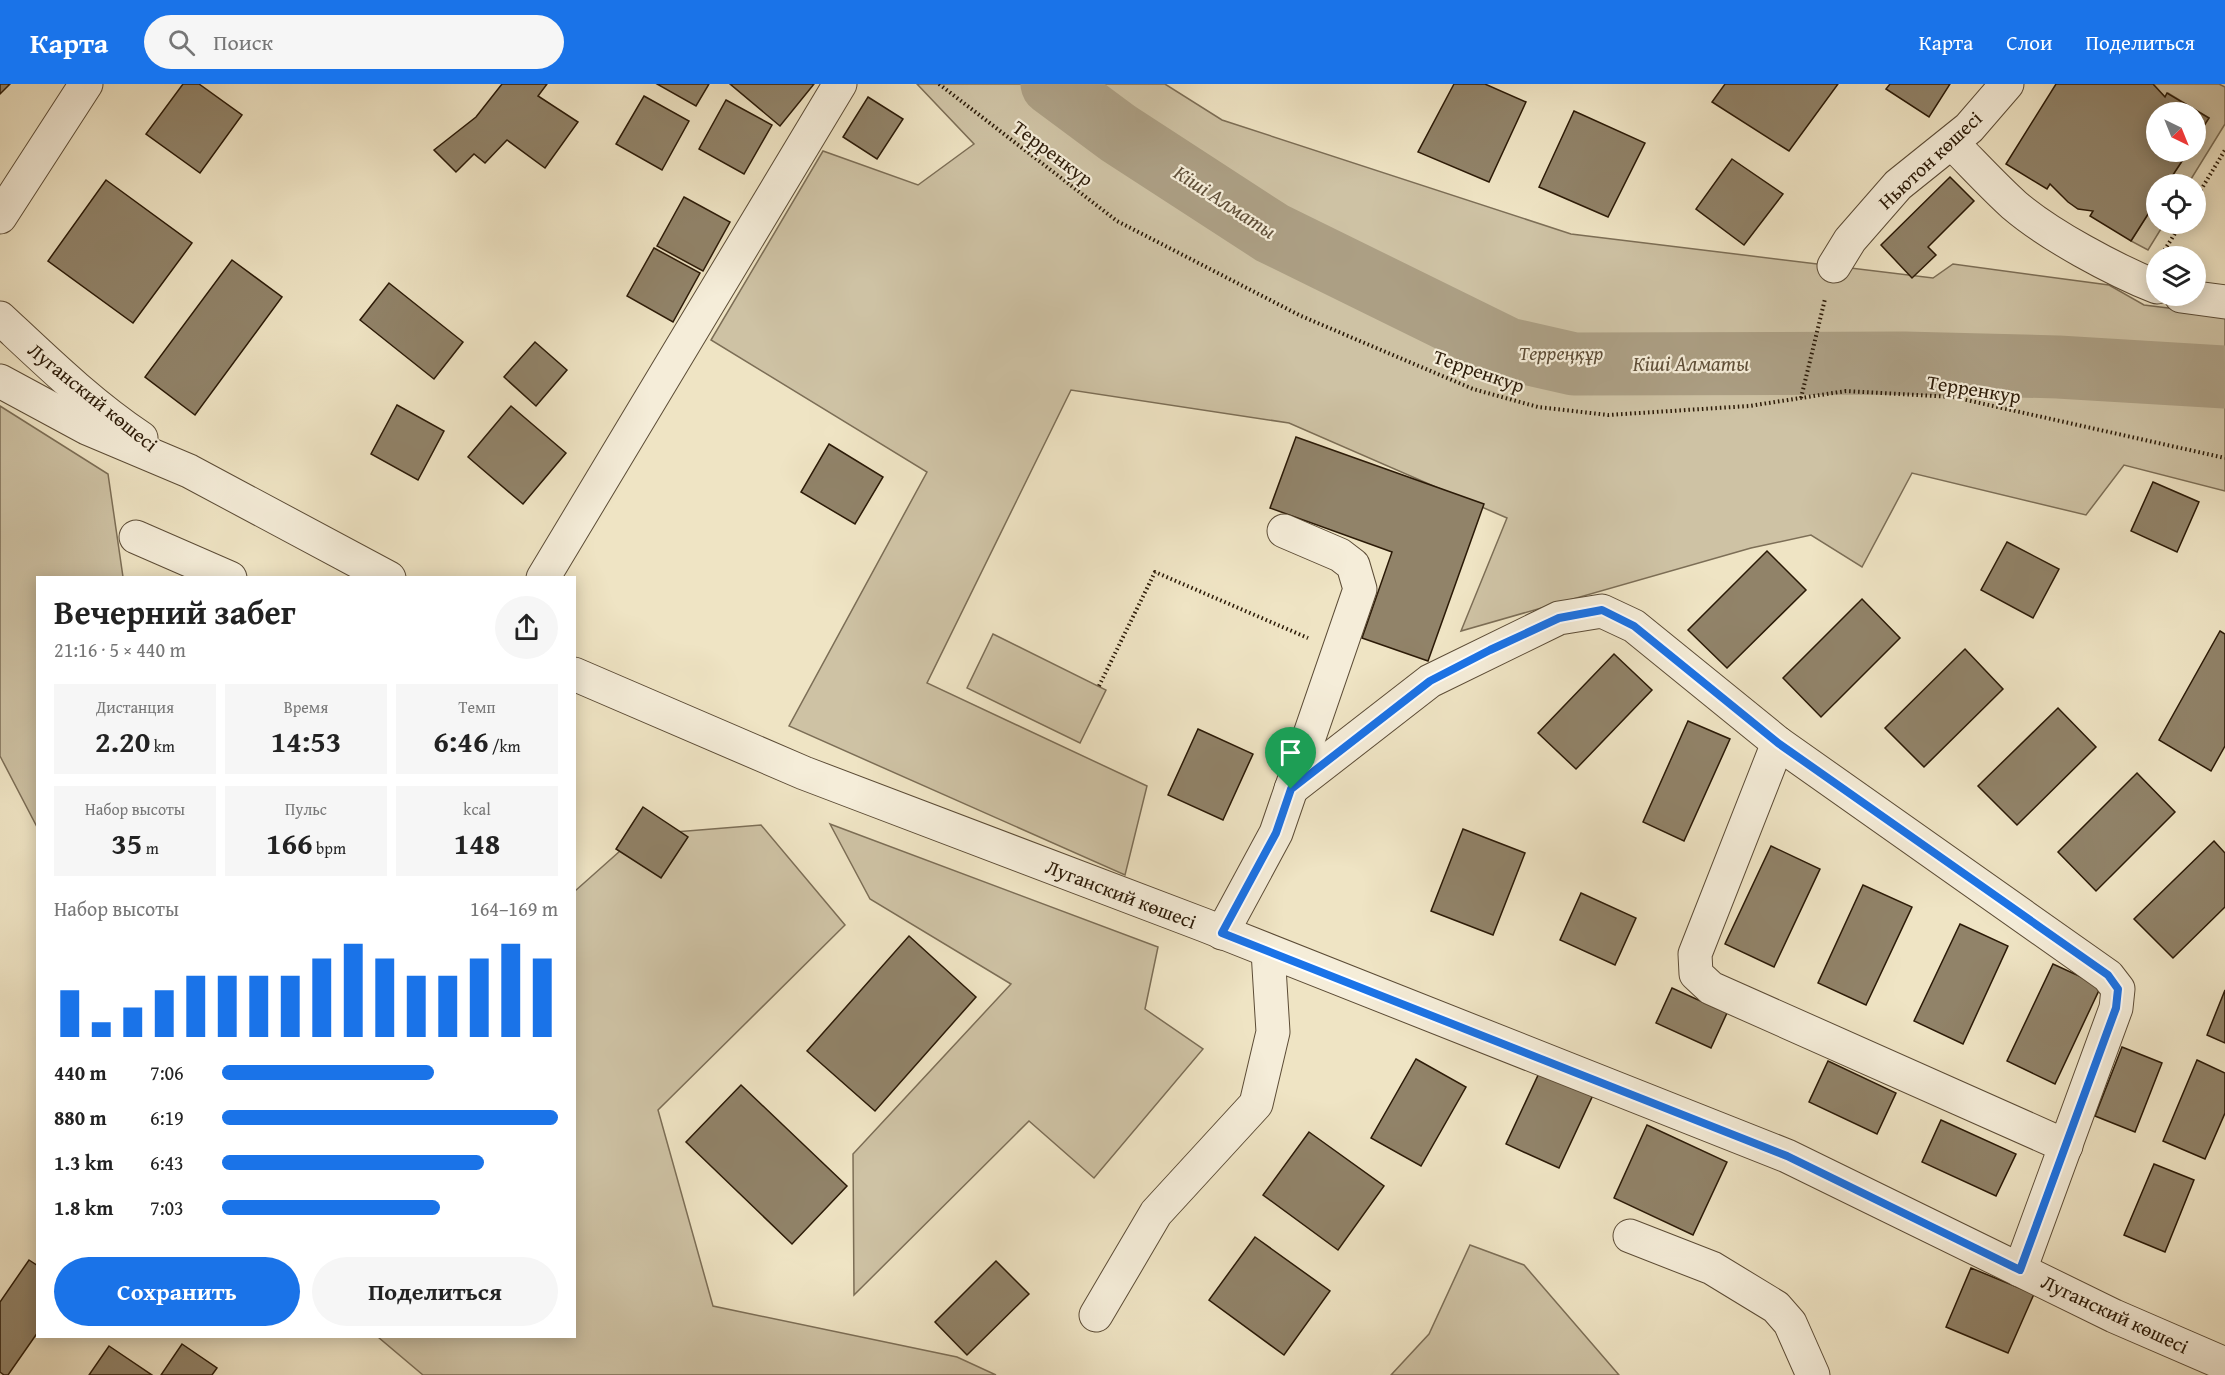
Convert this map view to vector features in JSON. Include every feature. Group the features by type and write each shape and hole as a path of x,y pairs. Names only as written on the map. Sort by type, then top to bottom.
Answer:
{"street":[{"path":"0,217 86,84"},
{"path":"544,576 840,84"},
{"name":"Ньютон көшесі","path":"1834,266 1850,240 1898,185 1969,128 2007,84"},
{"path":"1952,143 2015,206 2063,239 2146,283"},
{"path":"2206,301 2225,302"},
{"name":"Луганский көшесі","path":"0,318 46,362 122,425 189,471"},
{"name":"Луганский көшесі","path":"0,381 87,428 189,471 385,576"},
{"path":"1222,933 1276,833 1360,589 1353,565 1340,555 1284,531"},
{"path":"136,537 225,576"},
{"path":"1291,789 1430,681 1490,650 1559,618 1602,610 1634,626 1778,743 2108,975 2118,989 2116,1008 2020,1270"},
{"name":"Луганский көшесі","path":"576,675 804,773 1222,933 1787,1156 2114,1316 2225,1364"},
{"path":"1778,743 1695,954 1696,974 1712,988 2066,1146"},
{"path":"1096,1315 1156,1213 1256,1104 1273,1032 1268,951"},
{"path":"1630,1236 1712,1268 1776,1307 1790,1323 1813,1375"}],"path":[{"name":"Терренкур","path":"939,84 1117,221 1301,316 1473,389 1538,407 1608,415 1749,406 1846,391 1953,397 2225,458"},
{"path":"2206,181 2225,150"},
{"path":"1801,398 1819,320"},
{"path":"1099,686 1155,572 1310,639 1302,660 1331,671"}],"green space":[{"name":"Терреңқұр","path":"917,84 1165,84 1222,120 1571,234 1933,278 1953,264 2109,285 2146,306 2225,315 2225,491 2124,465 2086,515 1912,473 1862,567 1811,535 1751,548 1461,631 1507,518 1289,423 1071,390 927,683 1147,786 1125,875 789,726 927,472 711,340 823,151 918,185 974,144"},
{"path":"2153,84 2219,84 2225,87 2225,124 2206,155 2206,123 2209,118 2206,116 2206,102 2183,102 2168,93 2165,97"},
{"path":"2181,162 2202,162 2194,174 2174,174"},
{"path":"2146,217 2146,234 2158,234 2150,246 2146,246 2146,249 2131,241"},
{"path":"0,406 108,474 123,576 36,576 36,825 0,756"},
{"path":"993,634 1106,690 1080,743 967,688"},
{"path":"830,824 1158,947 1145,1009 1203,1049 1094,1178 1029,1121 854,1295 853,1154 1011,984 870,899"},
{"path":"761,825 845,925 658,1110 713,1306 957,1357 996,1375 423,1375 379,1338 576,1338 576,890 638,835"},
{"path":"1470,1245 1524,1265 1619,1375 1391,1375 1429,1334"}],"building":[{"path":"0,84 10,84 0,94"},
{"path":"183,84 199,84 242,115 200,173 146,134"},
{"path":"502,84 547,84 538,96 578,122 545,168 507,140 485,163 474,154 456,172 434,150 476,117"},
{"path":"657,84 709,84 696,106"},
{"path":"730,84 814,84 780,126"},
{"path":"1454,84 1485,84 1526,102 1489,182 1418,152"},
{"path":"1725,84 1838,84 1789,151 1712,102"},
{"path":"1890,84 1950,84 1929,117 1886,89"},
{"path":"2056,84 2153,84 2165,97 2167,93 2182,102 2146,102 2146,162 2181,162 2174,174 2146,174 2146,217 2131,241 2090,216 2093,211 2078,209 2068,202 2050,184 2047,189 2006,164"},
{"path":"644,96 689,121 662,170 616,144"},
{"path":"868,97 903,119 877,159 843,137"},
{"path":"726,100 772,125 744,174 699,149"},
{"path":"1574,111 1645,143 1608,217 1539,187"},
{"path":"1732,159 1783,194 1744,245 1696,209"},
{"path":"1950,177 1974,201 1928,247 1936,255 1912,278 1881,245"},
{"path":"106,180 192,243 133,323 48,261"},
{"path":"684,197 730,222 703,271 657,246"},
{"path":"654,248 700,273 673,322 627,296"},
{"path":"232,260 282,297 195,415 145,377"},
{"path":"389,283 463,342 434,379 360,320"},
{"path":"535,342 567,370 536,406 504,377"},
{"path":"397,405 444,431 418,480 371,454"},
{"path":"511,406 566,453 523,504 468,457"},
{"path":"1296,437 1484,504 1428,661 1362,638 1392,552 1270,508"},
{"path":"829,444 883,477 855,524 801,492"},
{"path":"2153,482 2199,502 2177,552 2131,531"},
{"path":"2007,542 2059,569 2033,618 1981,590"},
{"path":"1767,551 1806,590 1727,668 1688,630"},
{"path":"1862,599 1900,638 1821,717 1783,678"},
{"path":"2220,631 2225,634 2225,746 2211,771 2159,740"},
{"path":"1965,649 2003,689 1924,767 1885,728"},
{"path":"1614,654 1652,690 1576,769 1538,733"},
{"path":"2058,708 2096,747 2017,825 1978,786"},
{"path":"1688,721 1730,739 1684,841 1643,822"},
{"path":"1198,729 1253,754 1223,820 1168,795"},
{"path":"2137,773 2175,812 2096,891 2058,852"},
{"path":"643,807 688,837 661,878 616,849"},
{"path":"1463,829 1525,853 1493,935 1431,911"},
{"path":"2214,841 2225,853 2225,907 2173,958 2134,919"},
{"path":"1771,846 1820,869 1774,967 1725,944"},
{"path":"1863,885 1912,907 1866,1005 1818,983"},
{"path":"1581,893 1636,918 1615,965 1560,940"},
{"path":"1960,924 2008,946 1963,1044 1914,1021"},
{"path":"909,936 976,997 875,1111 807,1051"},
{"path":"2053,964 2101,986 2055,1084 2007,1061"},
{"path":"1672,988 1727,1013 1711,1048 1656,1023"},
{"path":"2225,990 2225,1043 2207,1035"},
{"path":"2122,1047 2162,1063 2135,1132 2095,1116"},
{"path":"1416,1059 1466,1087 1421,1166 1371,1138"},
{"path":"2197,1060 2225,1073 2225,1113 2205,1159 2163,1141"},
{"path":"1828,1061 1896,1093 1877,1134 1809,1102"},
{"path":"1540,1071 1593,1095 1559,1168 1506,1144"},
{"path":"741,1085 847,1186 792,1244 686,1142"},
{"path":"1941,1120 2016,1154 1996,1196 1922,1162"},
{"path":"1647,1125 1727,1162 1693,1235 1614,1198"},
{"path":"1309,1132 1384,1186 1338,1250 1263,1195"},
{"path":"2154,1164 2194,1180 2165,1252 2124,1235"},
{"path":"1255,1237 1330,1291 1284,1355 1209,1300"},
{"path":"29,1260 36,1265 36,1335 8,1375 0,1372 0,1302"},
{"path":"996,1261 1029,1294 967,1355 935,1322"},
{"path":"1971,1268 2034,1294 2008,1353 1946,1327"},
{"path":"182,1344 217,1368 212,1375 161,1375"},
{"path":"109,1346 152,1375 89,1375"}],"waterway":[{"name":"Кіші Алматы","path":"1052,84 1118,133 1272,233 1508,349 1574,364 1904,363 2058,367 2225,377"}],"route":[{"path":"1602,610 1634,626 1778,743 2108,975 2118,989 2116,1008 2020,1270 1787,1156 1222,933 1276,833 1291,789 1430,681 1490,650 1559,618 1602,610"}]}
